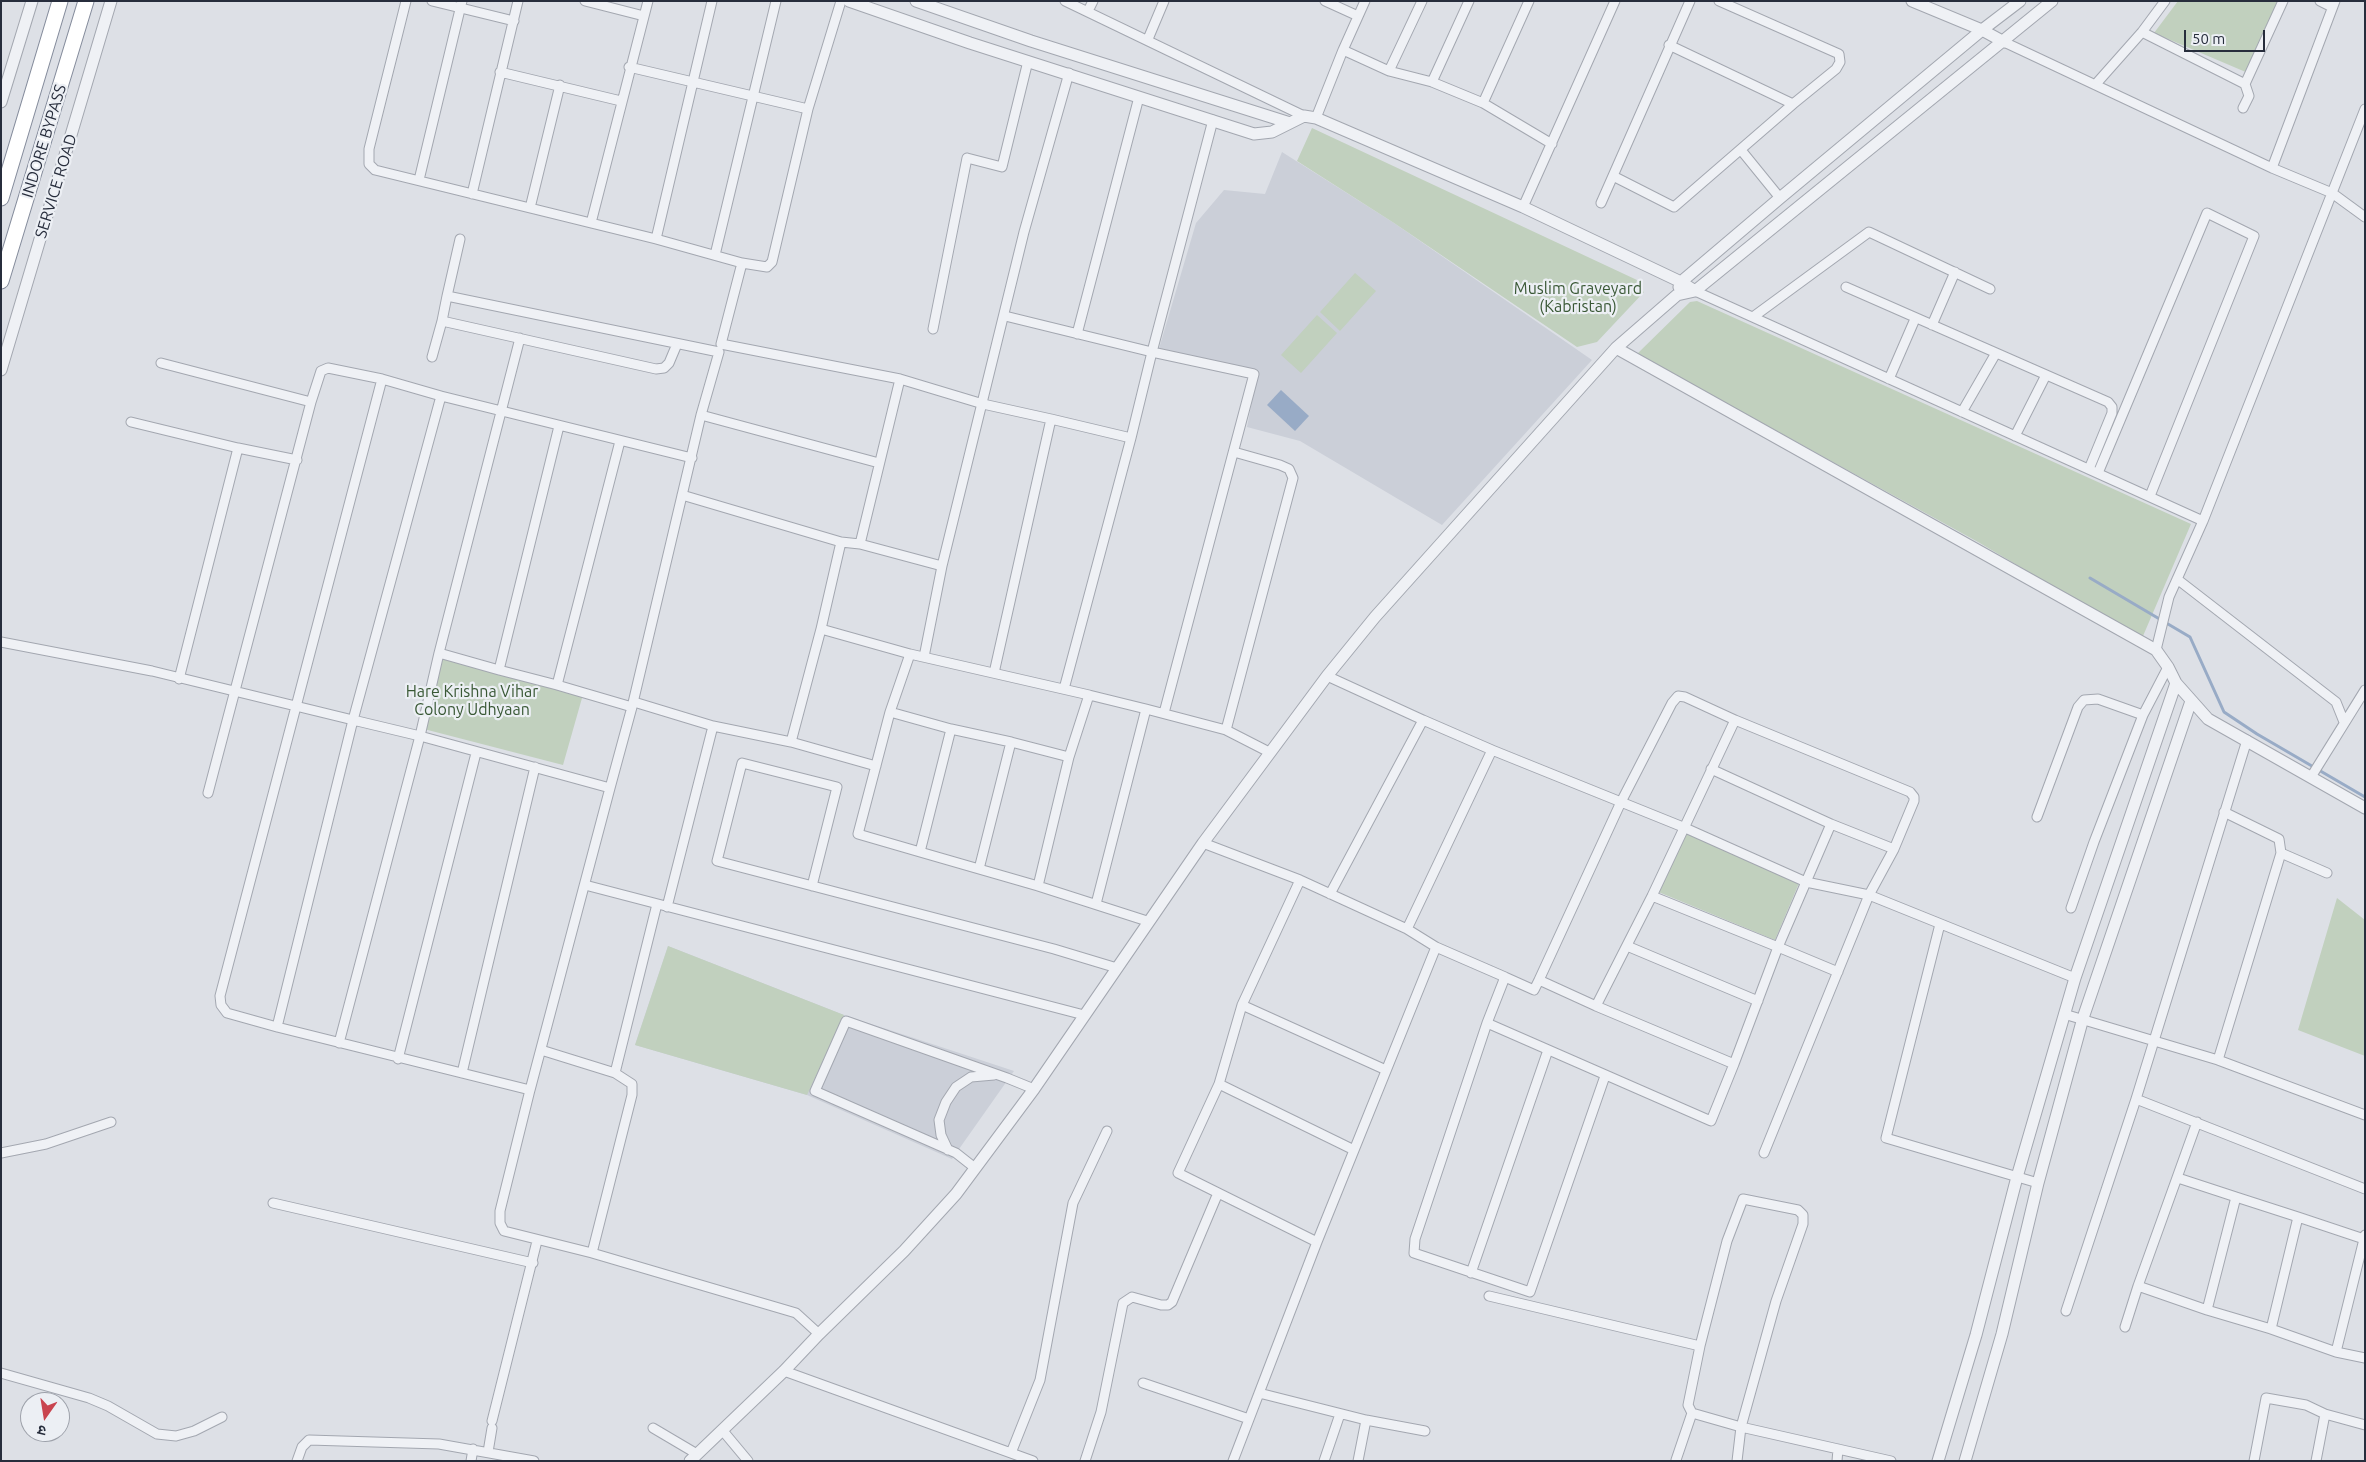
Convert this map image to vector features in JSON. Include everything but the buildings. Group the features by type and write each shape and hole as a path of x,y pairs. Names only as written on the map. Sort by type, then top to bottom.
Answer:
{"highway":[{"name":"INDORE BYPASS","path":"1,198 60,1"},
{"name":"INDORE BYPASS","path":"1,281 86,1"}],"street":[{"path":"1,102 32,1"},
{"name":"SERVICE ROAD","path":"1,370 111,1"},
{"path":"406,1 369,149 368,164 375,170 767,268 772,262 808,109 841,1"},
{"path":"432,1 461,4 514,21"},
{"path":"472,194 518,1"},
{"path":"585,1 644,16"},
{"path":"591,223 629,67 648,1"},
{"path":"656,239 712,1"},
{"path":"715,255 776,1"},
{"path":"849,1 1254,134 1272,132 1304,116"},
{"path":"916,1 1031,41 1290,123"},
{"path":"1064,1 1304,116 1316,118 1523,207 1681,282 1695,291 2203,520"},
{"path":"1088,12 1093,1"},
{"path":"1148,40 1164,1"},
{"path":"1325,1 1358,16"},
{"path":"1316,118 1365,1"},
{"path":"1389,71 1422,1"},
{"path":"1432,82 1468,4 1457,1"},
{"path":"1483,103 1529,1"},
{"path":"1523,207 1614,1"},
{"path":"1601,203 1690,1"},
{"path":"1613,176 1674,207 1836,69 1840,62 1839,54 1719,1"},
{"path":"1912,1 1928,5 2272,168 2332,193 2365,216"},
{"path":"1677,295 1681,282 1982,30 2020,1"},
{"path":"653,1428 693,1458 723,1431 904,1251 956,1194 1034,1090 1203,843 1326,676 1375,617 1616,348 1677,295 1695,291 2004,42 2052,1"},
{"path":"2095,85 2142,32 2165,1"},
{"path":"2243,108 2249,96 2246,84 2283,1"},
{"path":"2272,168 2334,4 2320,1"},
{"path":"420,180 461,4"},
{"path":"2142,32 2246,84"},
{"path":"1670,45 1793,104"},
{"path":"1343,50 1389,71 1432,82 1483,103 1552,144"},
{"path":"933,329 967,158 1002,167 1028,61"},
{"path":"629,67 808,109"},
{"path":"500,72 621,101"},
{"path":"924,657 942,566 1005,316 1024,232 1068,73"},
{"path":"530,208 560,85"},
{"path":"1077,334 1138,96"},
{"path":"2156,645 2169,597 2203,520 2319,221 2365,109"},
{"path":"1064,689 1213,120"},
{"path":"1741,150 1780,198"},
{"path":"2098,473 2208,213 2254,236 2150,496"},
{"path":"1753,317 1869,232 1990,289"},
{"path":"432,357 460,239"},
{"path":"742,263 701,415 633,705 530,1090 500,1212 500,1223 504,1231 537,1241 592,1253 796,1313 819,1334"},
{"path":"1932,325 1955,272"},
{"path":"1846,287 1914,319 1932,325 2108,402 2112,407 2112,413 2089,469"},
{"path":"447,296 677,344 720,348 900,379 983,404 1131,438"},
{"path":"1005,316 1152,352 1254,374 1164,713"},
{"path":"1889,379 1914,319"},
{"path":"442,321 656,369 664,368 669,363 677,344"},
{"path":"339,1043 420,736 439,653 520,338"},
{"path":"1616,348 2156,645 2176,683 2208,719 2247,740 2315,770 2365,808"},
{"path":"1962,412 1996,354"},
{"path":"161,363 311,402"},
{"path":"208,793 236,693 311,402 321,371 328,368 382,379 501,412 692,458"},
{"path":"2015,436 2046,375"},
{"path":"382,379 220,996 221,1005 227,1012 277,1027 398,1059 530,1090"},
{"path":"860,544 900,379"},
{"path":"277,1027 352,720 441,396"},
{"path":"701,415 879,462"},
{"path":"994,673 1051,419"},
{"path":"131,422 297,460"},
{"path":"499,670 558,426"},
{"path":"557,685 620,441"},
{"path":"179,679 238,448"},
{"path":"1226,730 1293,478 1289,469 1280,465 1234,452"},
{"path":"682,495 841,542 860,544 942,566"},
{"path":"791,742 821,629 841,542"},
{"path":"2177,579 2336,702 2344,722"},
{"path":"821,629 910,654 1146,708 1226,730 1269,752"},
{"path":"1,642 152,671 236,693 420,736 476,753 610,788"},
{"path":"439,653 713,726 791,742 876,766"},
{"path":"910,654 890,712 858,834 1038,886 1148,921"},
{"path":"2071,908 2094,842 2143,715 2168,667"},
{"path":"1326,676 1492,750 1683,827 1806,882 1869,895 2075,978"},
{"path":"1938,1461 1976,1335 2017,1177 2075,978 2176,683"},
{"path":"2315,770 2365,690"},
{"path":"1038,886 1069,756 1088,695"},
{"path":"1203,843 1300,880 1406,928 1436,947 1534,990 1621,802 1672,703 1678,696 1685,696 1735,720 1910,792 1914,797 1914,801 1894,849 1869,895 1764,1153"},
{"path":"2038,816 2078,707 2084,700 2098,699 2143,715"},
{"path":"1964,1461 2002,1334 2038,1183 2083,1018 2191,701"},
{"path":"1096,904 1146,708"},
{"path":"890,712 951,729 1069,756"},
{"path":"1330,894 1423,720"},
{"path":"1596,1006 1652,896 1735,720"},
{"path":"667,907 713,726"},
{"path":"920,852 951,729"},
{"path":"2066,1311 2136,1099 2247,740"},
{"path":"979,869 1011,742"},
{"path":"1406,928 1492,750"},
{"path":"398,1059 476,753"},
{"path":"812,886 837,787 742,763 717,861 812,886 1054,949 1117,968"},
{"path":"462,1073 535,767"},
{"path":"1711,769 1831,824 1894,849"},
{"path":"2218,1060 2281,853 2279,839 2224,812"},
{"path":"1487,1024 1711,1121 1778,947 1831,824"},
{"path":"2281,853 2327,873"},
{"path":"1300,880 1242,1005 1219,1084 1178,1174 1316,1242"},
{"path":"585,885 1084,1015"},
{"path":"1652,896 1838,972"},
{"path":"615,1073 657,904"},
{"path":"1940,924 1886,1138 2038,1183"},
{"path":"1627,946 1758,1001"},
{"path":"1233,1461 1316,1242 1436,947"},
{"path":"1505,977 1487,1024 1415,1239 1414,1253 1530,1292 1606,1076"},
{"path":"1539,980 1734,1064"},
{"path":"1242,1005 1386,1070"},
{"path":"2064,1014 2083,1018 2218,1060 2365,1115"},
{"path":"975,1168 948,1150 815,1091 846,1021 997,1074 1034,1090"},
{"path":"541,1050 615,1073 629,1081 633,1089 592,1253"},
{"path":"1471,1273 1548,1050"},
{"path":"948,1150 941,1135 939,1120 946,1102 956,1087 971,1077 997,1074"},
{"path":"1219,1084 1354,1150"},
{"path":"2136,1099 2365,1189"},
{"path":"1,1153 46,1144 111,1122"},
{"path":"2125,1327 2197,1122"},
{"path":"1011,1453 1040,1380 1073,1203 1106,1131"},
{"path":"2178,1178 2298,1218 2364,1237 2336,1352"},
{"path":"1085,1461 1101,1412 1123,1303 1132,1297 1161,1305 1168,1305 1172,1302 1218,1193"},
{"path":"2207,1310 2236,1197"},
{"path":"1676,1460 1692,1413 1688,1405 1700,1346 1727,1242 1743,1199 1798,1210 1803,1216 1803,1224 1776,1301 1742,1427 1737,1461"},
{"path":"273,1203 533,1262"},
{"path":"2271,1329 2298,1218"},
{"path":"488,1452 492,1424 537,1241"},
{"path":"1999,1248 2021,1254"},
{"path":"2138,1286 2336,1352 2365,1358"},
{"path":"1489,1296 1700,1346"},
{"path":"784,1371 1033,1461"},
{"path":"1,1373 89,1398 108,1406 157,1434 176,1436 194,1431 222,1417"},
{"path":"1143,1382 1249,1419"},
{"path":"1259,1393 1366,1420 1425,1431"},
{"path":"2254,1461 2266,1398 2306,1405 2325,1414 2365,1425"},
{"path":"1692,1413 1742,1427 1891,1461"},
{"path":"1324,1461 1340,1414"},
{"path":"2316,1461 2325,1414"},
{"path":"1358,1461 1366,1420"},
{"path":"723,1431 748,1461"},
{"path":"297,1461 302,1447 309,1440 439,1444 534,1461"},
{"path":"471,1461 473,1449"},
{"path":"1837,1461 1838,1449"}],"shaded area":[{"path":"1282,152 1394,223 1592,360 1442,525 1300,441 1247,427 1257,375 1158,352 1196,223 1224,190 1265,194"},
{"path":"668,946 844,1015 1014,1071 952,1159 807,1095 635,1045"}],"green space":[{"path":"2178,1 2281,1 2248,73 2154,33"},
{"name":"Muslim Graveyard (Kabristan)","path":"1312,128 1637,280 1635,287 1644,292 1597,342 1577,347 1394,223 1297,161"},
{"path":"1355,273 1376,291 1340,331 1320,312"},
{"path":"1697,301 2191,524 2143,636 2110,620 1978,542 1637,354 1690,302"},
{"path":"1317,315 1337,333 1301,373 1281,355"},
{"name":"Hare Krishna Vihar Colony Udhyaan","path":"438,652 584,691 563,765 420,728"},
{"path":"1686,825 1802,876 1775,940 1656,891"},
{"path":"2337,898 2365,920 2365,1056 2298,1030"},
{"path":"668,946 844,1015 807,1095 635,1045"}],"water":[{"path":"1281,390 1309,416 1295,431 1267,405"}],"waterway":[{"path":"2090,578 2190,637 2224,712 2257,734 2365,797"}]}
